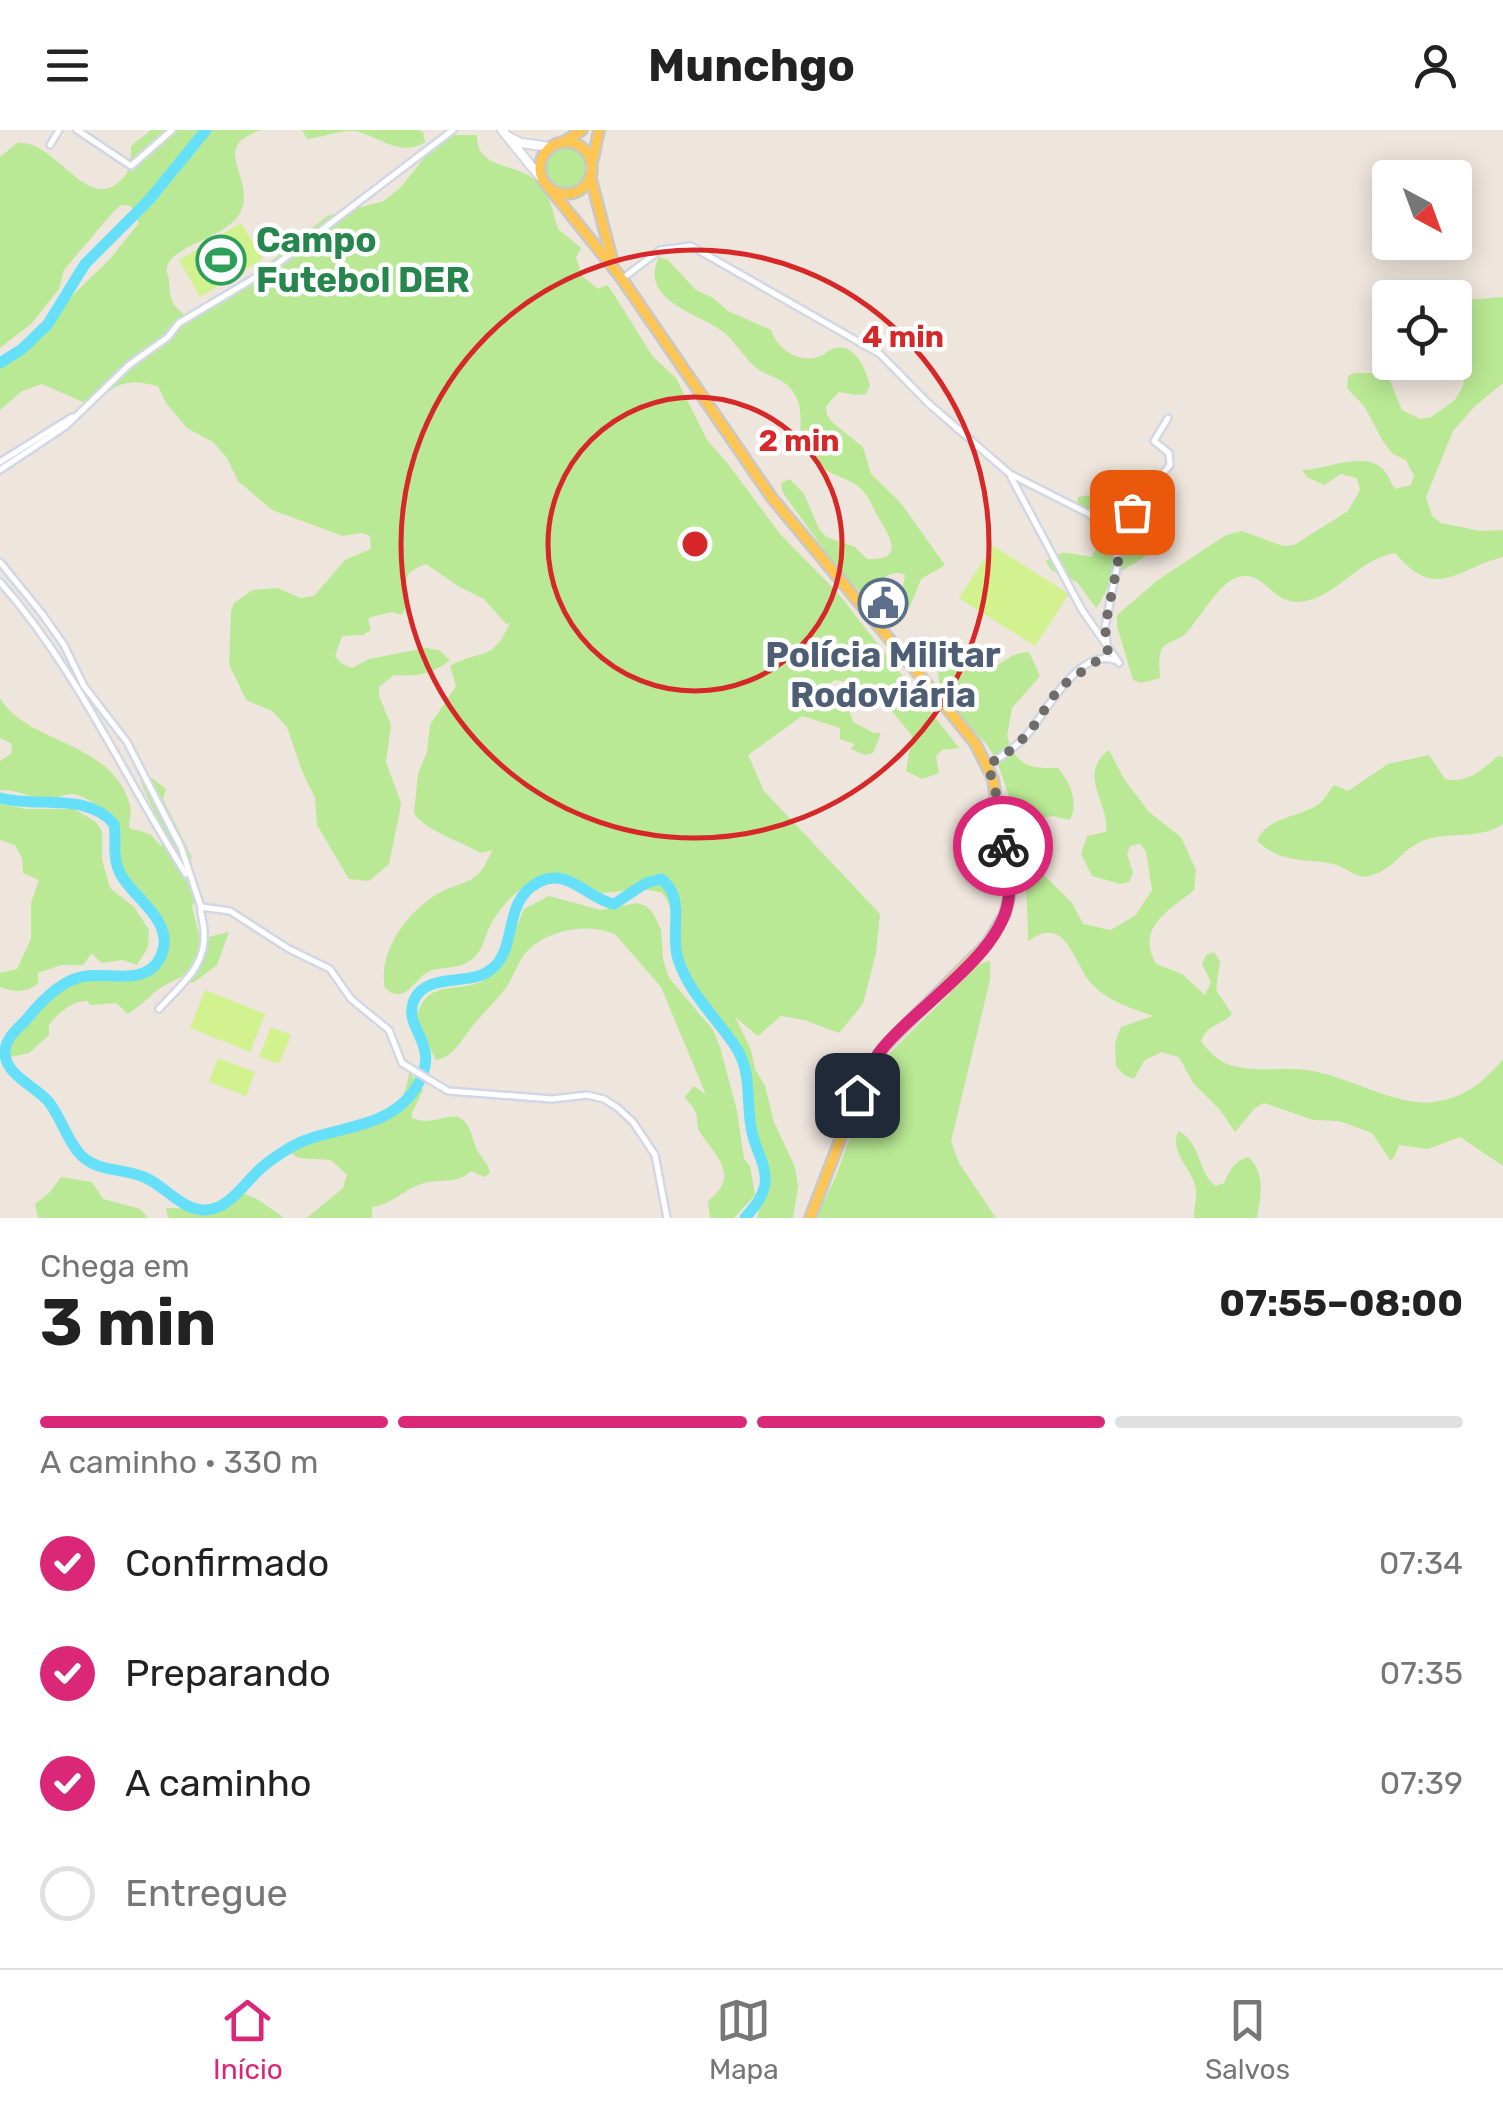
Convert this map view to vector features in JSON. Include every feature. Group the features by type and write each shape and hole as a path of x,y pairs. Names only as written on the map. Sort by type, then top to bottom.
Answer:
{"main road":[{"path":"582,130 550,148 541,160 548,186 620,275 772,498 942,701 988,765 998,801 1010,894 1005,914 987,944 884,1046 865,1075 810,1218"},
{"path":"599,130 591,179 606,244 620,275"},
{"path":"564,142 585,149 592,162"},
{"path":"548,186 569,194 578,192 591,179"}],"street":[{"path":"50,145 58,130"},
{"path":"77,130 132,166 172,130"},
{"path":"0,466 74,416 130,365 168,337 179,323 273,267 453,130"},
{"path":"502,132 521,143 550,148"},
{"path":"502,132 548,186"},
{"path":"620,275 660,250 691,246 880,354 928,403 1010,474 1102,520 1114,535 1118,562 1105,627 1108,653 1059,688 1029,733 988,765"},
{"path":"1114,535 1170,465 1169,453 1154,441 1168,418"},
{"path":"1010,474 1082,610 1119,662 1104,658"},
{"path":"0,562 44,615 84,686 127,742 181,847 190,882"},
{"path":"0,582 76,687 203,908 205,934 192,976 159,1008"},
{"path":"203,908 230,911 290,950 330,970 351,999 389,1030 398,1056 410,1069 448,1090 552,1100 587,1095 604,1100 633,1122 655,1155 667,1218"}],"green space":[{"path":"151,130 262,130 237,145 235,154 244,200 240,213 224,229 179,253 167,267 172,301 185,315 214,307 327,216 384,201 401,187 437,142 455,135 477,135 478,146 489,160 526,174 540,185 558,229 581,248 576,258 583,277 598,289 607,285 653,357 676,378 707,440 781,535 837,592 959,748 942,750 936,756 939,773 922,779 906,771 912,736 873,692 857,683 835,680 827,685 831,693 845,697 853,722 881,733 873,753 865,755 851,749 854,744 840,739 840,728 802,716 748,755 764,791 880,914 876,953 863,1004 839,1033 781,1016 758,1036 735,1017 795,1167 798,1187 793,1218 757,1218 768,1169 748,1125 745,1073 731,1043 685,974 670,908 662,893 591,893 547,879 537,881 521,889 503,906 471,960 428,972 403,993 385,988 386,960 398,932 429,899 476,876 493,850 481,853 437,832 414,814 418,774 427,752 430,725 456,686 450,666 491,650 510,623 506,624 484,599 426,564 406,580 407,607 401,615 392,612 371,617 371,630 363,635 342,636 335,656 352,668 369,659 426,648 439,650 450,660 423,674 394,675 379,687 391,725 386,762 400,810 389,864 369,881 349,879 317,825 315,798 287,727 272,711 246,700 229,664 231,611 234,603 253,590 277,588 301,598 314,596 345,560 371,549 370,536 343,536 272,510 238,481 227,458 213,442 187,428 166,403 158,386 122,384 83,402 42,384 22,391 0,410 0,369 7,359 110,259 139,223 131,206 121,205 113,212 64,270 59,289 32,323 0,348 0,157 17,143 31,144 82,182 107,189 126,174 131,146"},
{"path":"302,130 419,130 425,142 399,147 355,131 307,139"},
{"path":"566,148 581,154 587,169 581,184 566,190 551,184 545,169 551,154"},
{"name":"Campo Futebol DER","path":"241,223 263,259 200,297 179,260"},
{"path":"659,257 668,260 696,290 728,311 771,330 788,352 814,358 843,348 859,360 870,385 866,394 839,392 826,406 827,415 863,447 871,474 900,502 945,565 921,579 909,609 902,593 905,575 888,576 867,600 833,562 783,493 781,483 790,479 804,494 826,537 855,547 867,559 888,555 891,550 889,536 865,493 824,469 804,446 799,404 791,389 758,369 727,335 665,296 657,286 655,273"},
{"path":"1503,297 1503,383 1453,431 1426,497 1432,516 1441,523 1480,531 1503,530 1503,557 1435,579 1410,568 1395,553 1371,562 1318,597 1295,602 1252,577 1235,578 1219,591 1184,635 1163,647 1160,678 1141,683 1133,680 1117,615 1158,580 1226,535 1242,531 1283,546 1294,545 1348,511 1360,490 1357,478 1341,474 1324,485 1302,470 1364,461 1382,468 1395,489 1411,485 1414,476 1406,460 1393,454 1384,443 1364,406 1347,388 1348,376 1372,373 1372,380 1389,380 1402,410 1420,419 1431,417 1455,400 1464,380 1472,380 1472,300"},
{"path":"1078,497 1107,497 1125,531 1152,539 1153,548 1115,576 1096,608 1077,582 1051,570 1046,561 1061,553 1091,557 1097,548 1096,529 1077,507"},
{"path":"993,546 1069,594 1035,646 959,598"},
{"path":"1029,652 1040,676 1012,708 1007,736 1020,760 1032,766 1058,768 1069,786 1074,807 1070,820 1043,818 1037,858 1046,877 1072,903 1083,924 1111,930 1136,915 1152,890 1146,851 1140,844 1130,846 1127,854 1133,873 1129,882 1120,884 1092,876 1081,854 1087,836 1106,832 1095,769 1109,750 1124,779 1149,812 1181,837 1196,870 1194,890 1157,921 1150,940 1156,964 1182,974 1205,995 1211,982 1202,964 1206,955 1214,952 1220,961 1216,990 1232,1014 1204,1035 1201,1041 1210,1052 1239,1067 1307,1070 1419,1102 1445,1100 1464,1093 1503,1059 1503,1166 1460,1137 1428,1149 1399,1145 1390,1160 1372,1133 1339,1121 1313,1120 1264,1103 1235,1132 1221,1111 1193,1083 1179,1057 1161,1052 1144,1061 1134,1079 1124,1075 1116,1066 1115,1043 1121,1027 1153,1016 1122,1005 1101,992 1087,978 1061,937 1042,934 1028,941 1021,849 1004,782 989,749 953,707 940,684 938,671 990,668"},
{"path":"0,698 29,725 106,767 130,805 129,828 150,834 161,846 166,842 138,767 166,789 163,799 192,857 186,870 200,895 192,906 199,936 229,932 217,965 193,983 188,982 187,972 128,1014 116,1003 76,1003 57,1016 49,1025 49,1035 29,1053 10,1057 10,1046 22,1023 44,1002 77,982 124,978 143,972 158,955 160,941 149,911 112,852 108,819 102,808 74,794 44,799 0,790 0,761 11,754 12,744 0,738"},
{"path":"1429,755 1445,779 1453,780 1474,775 1498,756 1503,757 1503,824 1475,834 1425,840 1384,870 1364,877 1334,864 1285,857 1257,841 1267,827 1319,804 1334,785 1348,791 1388,764"},
{"path":"0,804 27,809 74,809 96,822 102,832 102,860 110,888 134,907 149,930 148,947 137,965 123,960 101,963 92,953 83,965 61,965 38,973 38,983 30,989 0,987 0,973 17,969 31,939 31,903 39,880 23,873 22,858 15,845 0,840"},
{"path":"549,896 600,910 637,903 653,913 661,930 669,978 713,1030 737,1111 744,1159 750,1166 755,1195 734,1218 710,1218 708,1201 723,1184 723,1168 699,1131 696,1114 685,1097 694,1086 706,1095 661,987 616,935 593,929 567,930 532,946 505,989 458,1046 436,1060 416,1020 421,1005 438,991 471,985 491,974 507,951 524,909"},
{"path":"990,961 990,980 951,1141 959,1163 996,1218 816,1218 864,1098 888,1055 979,964"},
{"path":"205,990 265,1014 250,1052 190,1028"},
{"path":"271,1027 291,1035 279,1064 259,1057"},
{"path":"218,1058 255,1072 246,1096 209,1082"},
{"path":"409,1072 423,1090 412,1118 423,1121 457,1117 464,1121 490,1173 484,1177 471,1171 455,1180 417,1186 372,1207 372,1218 307,1218 343,1188 347,1175 331,1160 299,1158 284,1149 377,1121 403,1095"},
{"path":"1178,1131 1191,1142 1215,1186 1224,1183 1230,1170 1243,1159 1248,1157 1254,1163 1261,1193 1257,1218 1194,1218 1196,1189 1176,1146"},
{"path":"61,1177 92,1182 103,1199 140,1209 148,1218 38,1218 35,1204"},
{"path":"237,1191 257,1199 284,1218 168,1218 166,1208 208,1209"}],"waterway":[{"path":"0,363 22,349 48,324 85,264 149,200 206,130"},
{"path":"0,798 76,804 103,814 114,824 115,856 121,875 152,913 163,934 164,945 153,967 134,976 87,976 69,981 42,1002 6,1047 9,1067 48,1101 74,1147 86,1160 148,1179 190,1207 216,1208 291,1147 372,1121 401,1105 413,1092 426,1062 413,1021 414,1000 420,991 438,982 489,971 504,951 519,901 539,882 560,878 614,904 646,883 661,879 673,896 676,949 683,972 737,1049 745,1071 751,1129 765,1179 762,1195 745,1218"}],"way so far":[{"path":"1003,846 998,801 988,765 1029,733 1059,688 1108,653 1105,627 1118,562 1114,535 1132,512"}],"place":[{"name":"Campo Futebol DER","path":"221,260"},
{"name":"Polícia Militar Rodoviária","path":"883,603"}],"route":[{"path":"857,1095 884,1046 972,961 997,929 1010,894 1003,846"}]}
